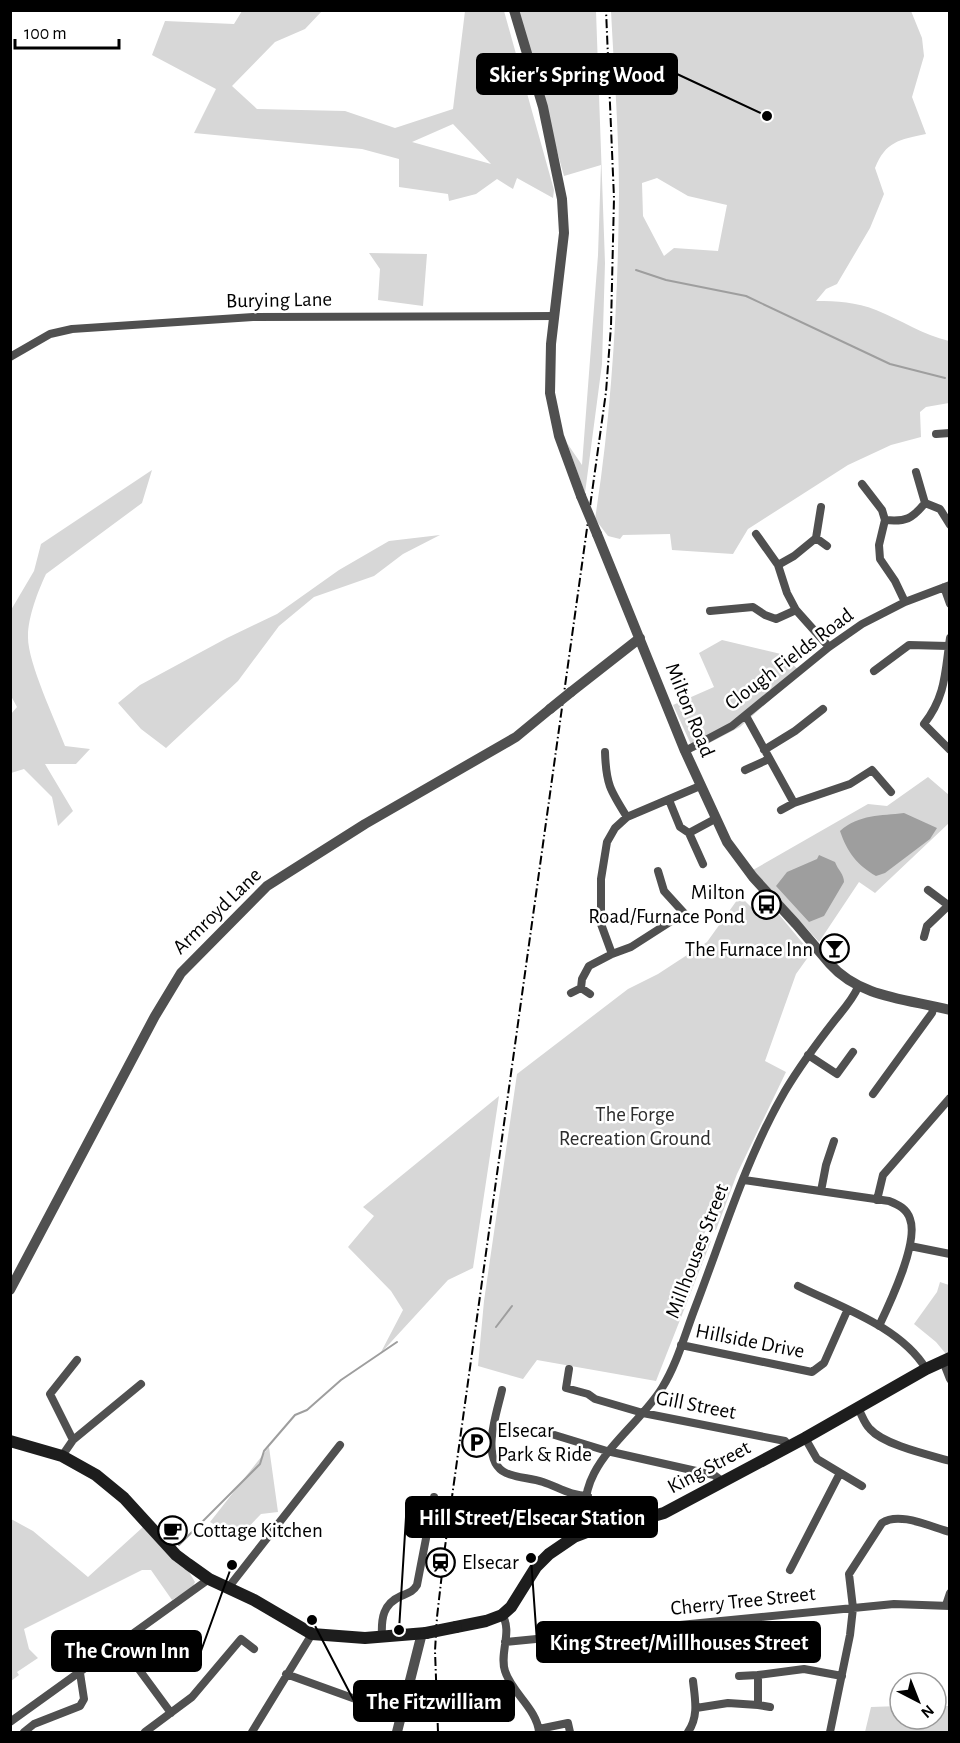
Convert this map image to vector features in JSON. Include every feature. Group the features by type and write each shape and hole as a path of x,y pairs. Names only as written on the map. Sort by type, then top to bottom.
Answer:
{"main road":[{"name":"King Street","path":"502,1615 511,1607 542,1560 574,1537 590,1530 664,1513 946,1360"},
{"path":"10,1441 62,1456 96,1475 124,1498 176,1555 209,1580 254,1600 312,1634 328,1637 424,1633 486,1622 502,1615"}],"street":[{"name":"Milton Road","path":"514,10 543,107 562,199 564,233 551,344 550,393 559,436 685,752 715,819 732,850 835,970 858,987 949,1009"},
{"name":"Burying Lane","path":"10,357 50,334 72,328 253,317 555,316"},
{"path":"936,434 950,433"},
{"path":"916,472 925,503"},
{"path":"862,484 882,510 885,520 879,545 880,559 895,581 905,602"},
{"path":"885,520 897,521 911,518 925,503"},
{"path":"925,503 940,509 950,525"},
{"path":"778,565 794,556 816,538 821,507"},
{"path":"756,534 778,565 787,593 796,610 829,647"},
{"path":"816,538 827,546"},
{"path":"947,586 950,604"},
{"name":"Clough Fields Road","path":"685,752 746,716 829,647 862,624 905,602 947,586"},
{"path":"710,611 748,606 776,619 796,610"},
{"name":"Armroyd Lane","path":"10,1290 155,1016 182,973 267,886 365,824 516,738 640,638"},
{"path":"874,670 909,645 949,642 946,688 924,724 950,750"},
{"path":"764,750 795,731 823,709"},
{"path":"746,716 794,803"},
{"path":"605,752 606,777 612,793 627,817"},
{"path":"745,770 769,759"},
{"path":"781,810 794,803 850,784 872,770 891,792"},
{"path":"612,954 601,924 601,879 607,842 615,828 627,817 700,786"},
{"path":"669,800 680,826 689,833 703,864"},
{"path":"689,833 715,819"},
{"path":"581,988 582,979 589,966 631,947 684,913 664,891 658,871"},
{"path":"924,937 927,926 949,904 928,890"},
{"name":"Millhouses Street","path":"590,1530 587,1517 588,1496 595,1470 608,1451 643,1413 662,1388 764,1131 808,1055 858,987"},
{"path":"571,993 581,988"},
{"path":"581,988 590,994"},
{"path":"873,1094 932,1013 934,1006"},
{"path":"808,1055 837,1074 853,1052"},
{"path":"877,1200 883,1175 950,1098"},
{"path":"821,1191 834,1141"},
{"path":"744,1180 890,1201 900,1205 906,1211 912,1225 910,1246 894,1297 879,1326"},
{"path":"910,1246 950,1254"},
{"path":"798,1286 879,1326 911,1350 926,1369"},
{"name":"Hillside Drive","path":"681,1345 812,1372 824,1363 847,1311"},
{"path":"73,1440 50,1394 77,1360"},
{"path":"946,1360 950,1379"},
{"name":"Gill Street","path":"569,1369 566,1388 588,1394 595,1399 643,1413 783,1440 789,1446"},
{"path":"62,1456 73,1440 141,1384"},
{"path":"502,1390 491,1445 494,1462 506,1473 543,1482 575,1495 588,1496"},
{"path":"858,1408 867,1426 880,1437 917,1452 950,1461"},
{"path":"548,1433 608,1451 714,1475 723,1482"},
{"path":"806,1438 817,1460 862,1486"},
{"path":"228,1588 340,1445"},
{"path":"790,1570 840,1473"},
{"path":"382,1636 382,1620 387,1606 395,1599 411,1592 417,1585 434,1497"},
{"path":"830,1732 850,1635 853,1608 849,1574 882,1523 898,1517 950,1532"},
{"path":"10,1722 209,1580"},
{"path":"948,1605 950,1593"},
{"name":"Cherry Tree Street","path":"505,1642 894,1604 948,1605"},
{"path":"502,1615 506,1623 503,1657 505,1672 536,1719 539,1731 568,1723 570,1732"},
{"path":"397,1732 424,1633"},
{"path":"252,1732 312,1634"},
{"path":"145,1732 192,1696 241,1639 254,1649"},
{"path":"121,1644 171,1713"},
{"path":"739,1676 804,1669 842,1676"},
{"path":"24,1732 34,1724 80,1706 84,1699 80,1673"},
{"path":"286,1674 372,1705"},
{"path":"758,1675 758,1706"},
{"path":"688,1732 694,1724 696,1708 693,1681"},
{"path":"696,1708 728,1703 770,1707"}],"green space":[{"path":"242,11 322,11 305,29 275,42 232,86 257,109 345,111 395,128 453,109 465,11 504,11 554,190 553,198 517,178 513,189 497,179 476,194 449,201 448,194 399,187 399,159 362,149 194,133 216,89 152,55 165,21 234,24","holes":["453,124 491,164 412,142"]},
{"path":"518,11 596,11 605,263 602,364 585,493 567,443 582,465 598,255 601,165 564,176"},
{"path":"611,11 911,11 922,38 924,56 912,97 926,134 894,143 879,159 875,168 884,194 870,228 837,284 826,289 816,301 846,302 869,307 930,335 949,341 949,403 926,407 920,412 921,437 891,445 848,465 748,529 733,554 672,550 670,534 623,535 620,539 608,536 595,519 610,397 617,275 619,170","holes":["657,178 688,196 727,205 718,251 674,248 664,256 643,216 642,183"]},
{"path":"369,253 427,254 423,306 378,300 380,269"},
{"path":"152,470 142,503 46,574 32,613 28,636 32,660 65,746 90,749 76,764 45,764 73,811 58,826 52,797 24,769 11,773 11,714 17,707 11,696 11,610 34,571 41,544"},
{"path":"440,535 403,554 374,576 314,597 279,626 238,681 166,748 141,729 118,703 140,685 277,614 339,570 389,541"},
{"path":"722,640 781,654 801,672 740,727 694,751 673,705 714,687 699,653"},
{"path":"928,777 949,795 949,823 875,893 859,882 819,942 753,870 868,804 887,806"},
{"name":"The Forge Recreation Ground","path":"740,896 764,920 776,911 811,953 796,974 765,1061 786,1072 737,1174 716,1230 708,1226 703,1236 711,1241 656,1381 537,1360 523,1379 478,1366 484,1301 517,1074 628,989 658,974 707,942"},
{"path":"499,1096 473,1268 448,1280 380,1354 403,1310 391,1291 348,1247 374,1216 363,1207"},
{"path":"940,1282 949,1285 949,1353 946,1354 936,1342 914,1324 937,1292"},
{"path":"269,1447 278,1512 261,1514 238,1538 210,1522"},
{"path":"11,1519 33,1531 88,1577 143,1527 173,1560 189,1572 195,1582 192,1588 172,1600 151,1570 142,1570 24,1629 29,1649 38,1658 17,1672 19,1675 11,1681"},
{"path":"888,1706 888,1731 948,1731 949,1706 949,1732 865,1732 871,1707"}],"shaded area":[{"path":"904,813 937,828 930,839 885,873 876,876 854,857 840,831 855,821"},
{"path":"819,855 835,862 844,882 824,916 809,922 776,886 787,872 817,859"}],"waterway":[{"path":"636,270 666,280 746,296 890,364 945,378"},
{"path":"496,1327 512,1306"},
{"path":"179,1545 260,1464 264,1451 295,1415 307,1410 341,1380 397,1342"}],"railway":[{"path":"438,1732 435,1651 445,1547 606,392 611,326 614,198 606,10"}],"place":[{"name":"Skier's Spring Wood","path":"767,116"},
{"name":"Milton Road/Furnace Pond","path":"766,904"},
{"name":"The Furnace Inn","path":"834,949"},
{"name":"Elsecar Park & Ride","path":"476,1442"},
{"name":"Cottage Kitchen","path":"172,1530"},
{"name":"King Street/Millhouses Street","path":"531,1558"},
{"name":"Elsecar","path":"441,1562"},
{"name":"The Crown Inn","path":"232,1565"},
{"name":"The Fitzwilliam","path":"312,1620"},
{"name":"Hill Street/Elsecar Station","path":"399,1630"}]}
